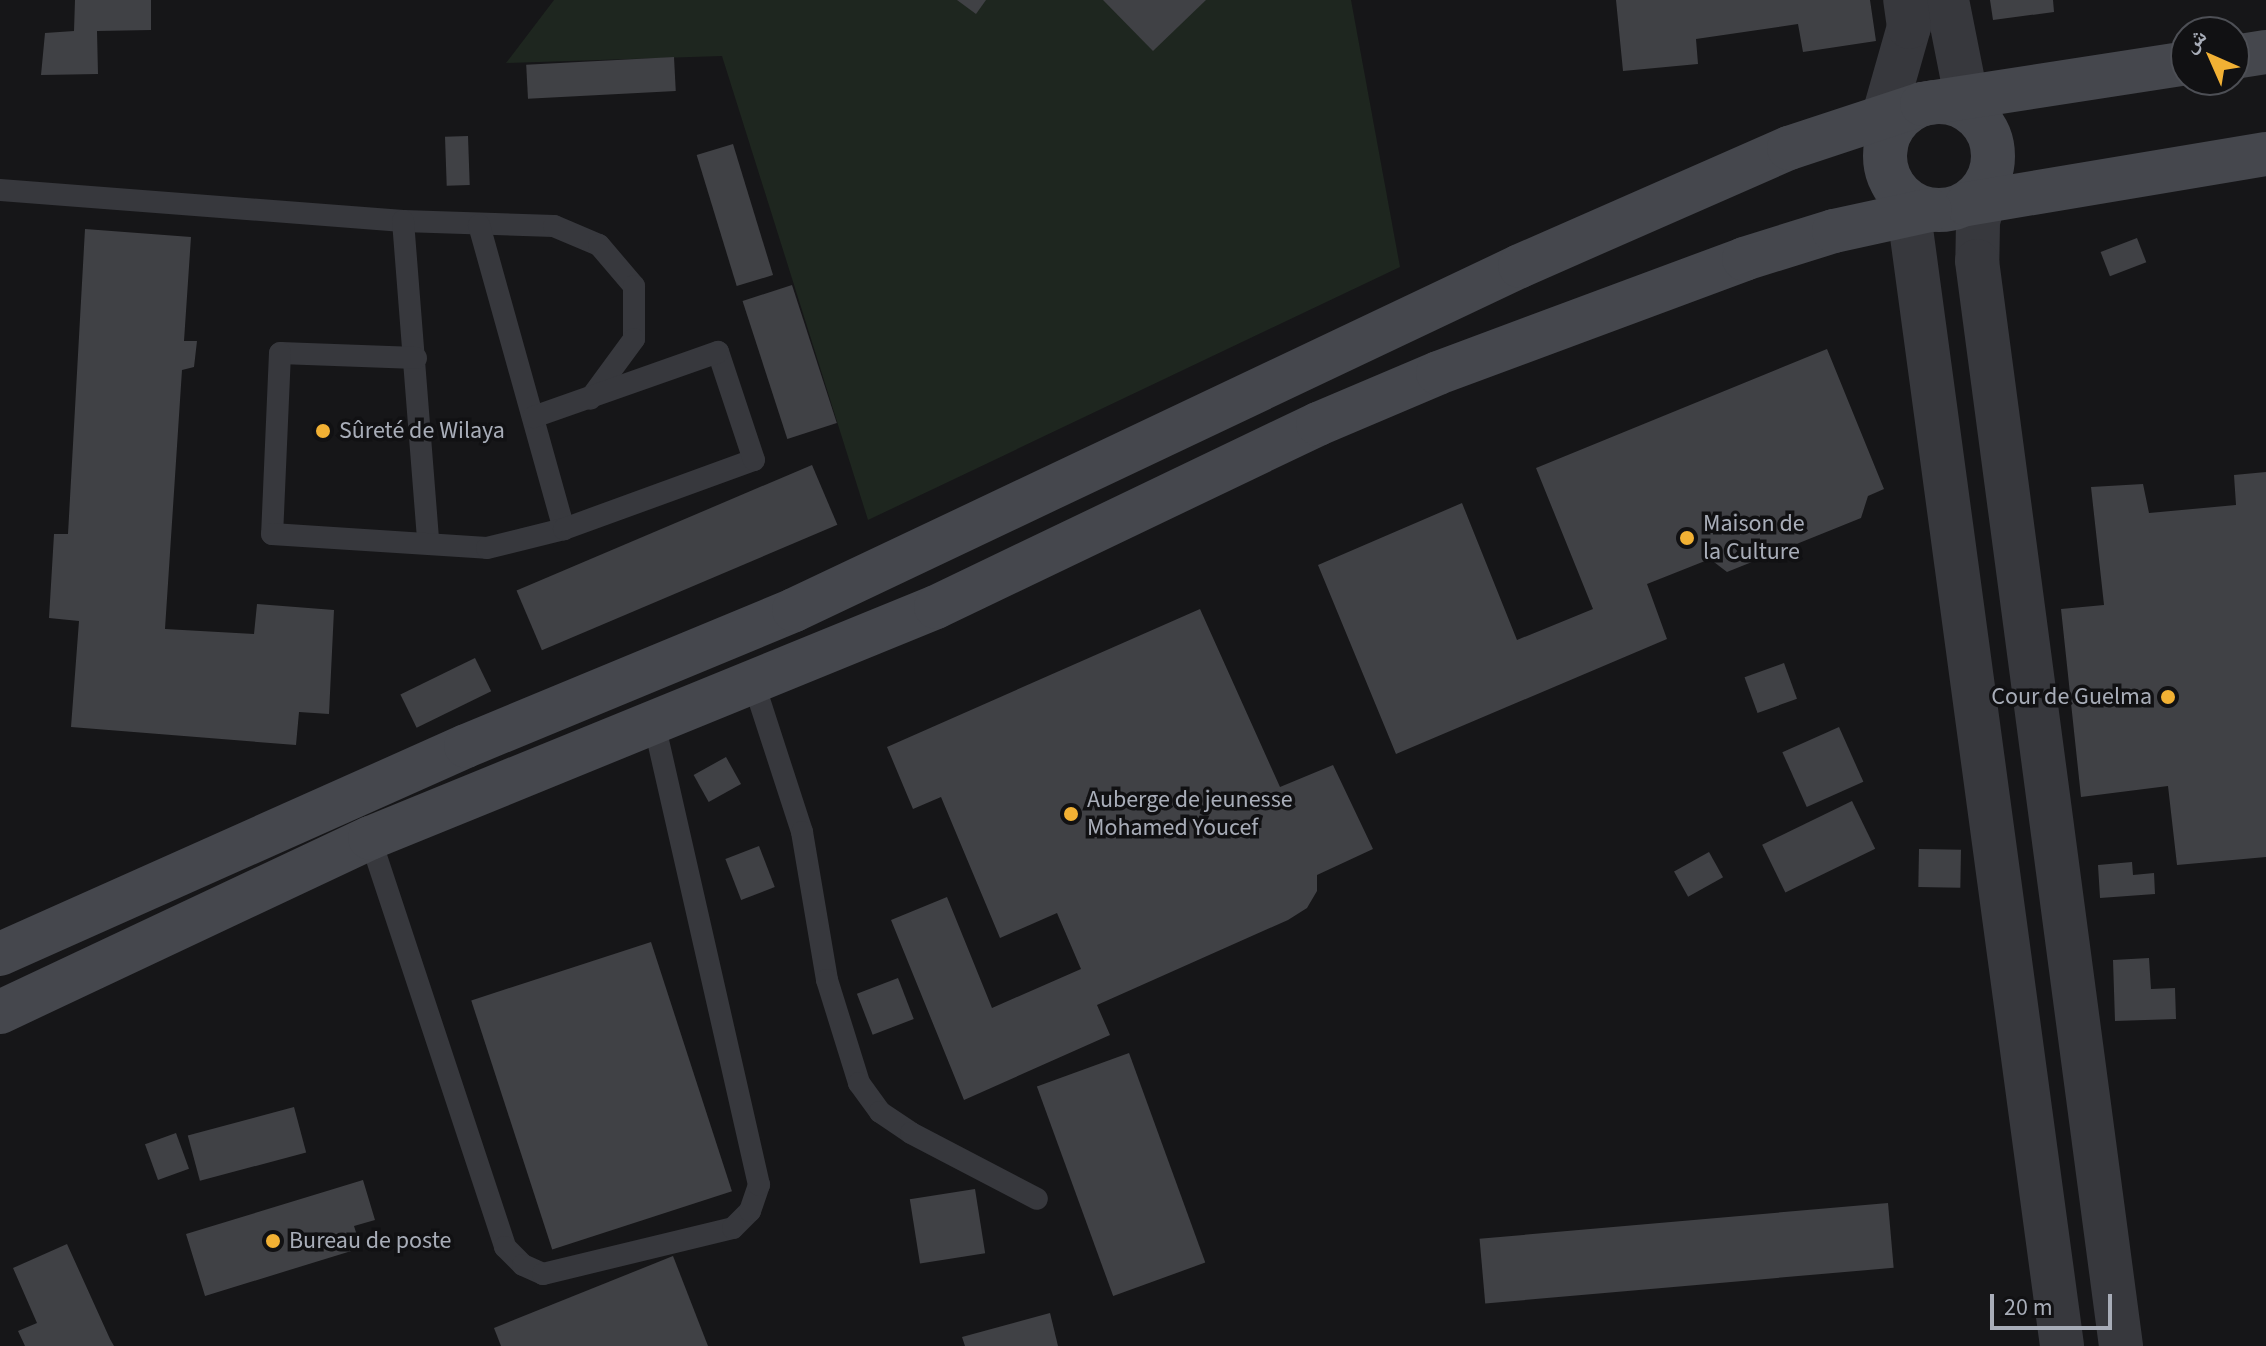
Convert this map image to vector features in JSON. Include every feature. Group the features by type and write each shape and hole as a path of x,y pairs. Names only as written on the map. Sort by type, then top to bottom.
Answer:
{"street":[{"path":"1905,0 1929,173 2062,1346"},
{"path":"0,1012 370,838 936,607 1318,424 1438,373 1744,259 1929,173 1993,148 1971,106 1947,0"},
{"path":"1929,173 1971,106 2170,66"},
{"path":"0,954 466,746 794,610 1520,266 1789,148 1929,173 2266,154"},
{"path":"1929,173 1977,261 2121,1346"}],"lane":[{"path":"0,190 403,221 554,226 599,245 634,286 634,339 590,399"},
{"path":"403,221 428,542"},
{"path":"479,225 564,529"},
{"path":"416,358 280,353 272,534 487,548 564,529 754,460 718,352 533,417"},
{"path":"753,681 802,832 827,980 859,1083 880,1112 911,1133 1037,1199"},
{"path":"370,838 505,1247 523,1265 543,1274 733,1228 750,1211 759,1185 654,721"}],"shaded area":[{"path":"554,0 1351,0 1400,267 868,520 722,56 506,63"}],"building":[{"path":"75,0 151,0 151,30 97,31 98,74 41,75 45,33 74,31"},
{"path":"957,0 986,0 976,14"},
{"path":"1103,0 1206,0 1153,51"},
{"path":"1616,0 1870,0 1876,41 1803,52 1798,24 1696,39 1698,64 1623,71"},
{"path":"1990,0 2053,0 2054,12 1993,20"},
{"path":"674,57 676,91 528,99 526,65"},
{"path":"468,136 470,185 447,186 445,137"},
{"path":"733,144 773,275 737,286 697,155"},
{"path":"85,229 191,237 184,341 197,341 194,367 182,370 165,629 254,634 257,604 334,610 329,714 299,712 296,745 71,727 79,621 49,618 54,534 68,534"},
{"path":"2137,238 2146,262 2110,276 2101,252"},
{"path":"792,285 837,423 787,439 743,301"},
{"name":"Maison de la Culture","path":"1827,349 1884,489 1868,496 1861,518 1727,572 1710,559 1647,584 1667,639 1396,754 1318,565 1462,503 1517,640 1593,609 1536,468"},
{"path":"812,465 837,525 542,650 517,590"},
{"name":"Cour de Guelma","path":"2266,472 2266,857 2177,865 2168,786 2081,797 2061,609 2104,605 2091,487 2143,484 2149,513 2236,505 2234,475"},
{"path":"1200,609 1280,787 1333,765 1373,849 1317,875 1317,891 1307,908 1288,920 1097,1005 1110,1035 964,1100 891,920 947,897 992,1008 1081,969 1057,913 1000,938 941,797 913,809 887,747"},
{"path":"475,658 491,691 417,728 400,694"},
{"path":"1784,663 1797,699 1758,713 1745,677"},
{"path":"1839,727 1863,782 1807,807 1782,752"},
{"path":"726,757 741,784 709,802 694,775"},
{"path":"1852,801 1875,849 1785,892 1762,845"},
{"path":"759,846 775,887 741,900 725,859"},
{"path":"1919,849 1961,850 1960,888 1918,887"},
{"path":"1709,852 1723,877 1688,897 1674,871"},
{"path":"2132,862 2133,875 2154,873 2155,894 2100,898 2098,865"},
{"path":"651,942 732,1191 552,1250 471,1000"},
{"path":"2149,958 2151,989 2175,988 2176,1019 2115,1021 2113,960"},
{"path":"898,978 914,1019 873,1035 857,994"},
{"path":"1129,1053 1205,1263 1113,1296 1037,1087"},
{"path":"294,1107 306,1152 200,1181 188,1135"},
{"path":"176,1133 189,1169 158,1180 145,1144"},
{"name":"Bureau de poste","path":"363,1180 375,1220 354,1226 361,1248 205,1296 186,1234"},
{"path":"975,1189 985,1253 920,1264 910,1199"},
{"path":"1888,1203 1894,1268 1485,1303 1480,1239"},
{"path":"67,1244 114,1346 25,1346 18,1331 37,1323 13,1268"},
{"path":"673,1256 708,1346 501,1346 494,1328"},
{"path":"1050,1313 1058,1346 965,1346 962,1337"}],"place":[{"name":"Sûreté de Wilaya","path":"323,431"},
{"name":"Maison de la Culture","path":"1687,538"},
{"name":"Cour de Guelma","path":"2168,697"},
{"name":"Auberge de jeunesse Mohamed Youcef","path":"1071,814"},
{"name":"Bureau de poste","path":"273,1241"}]}
